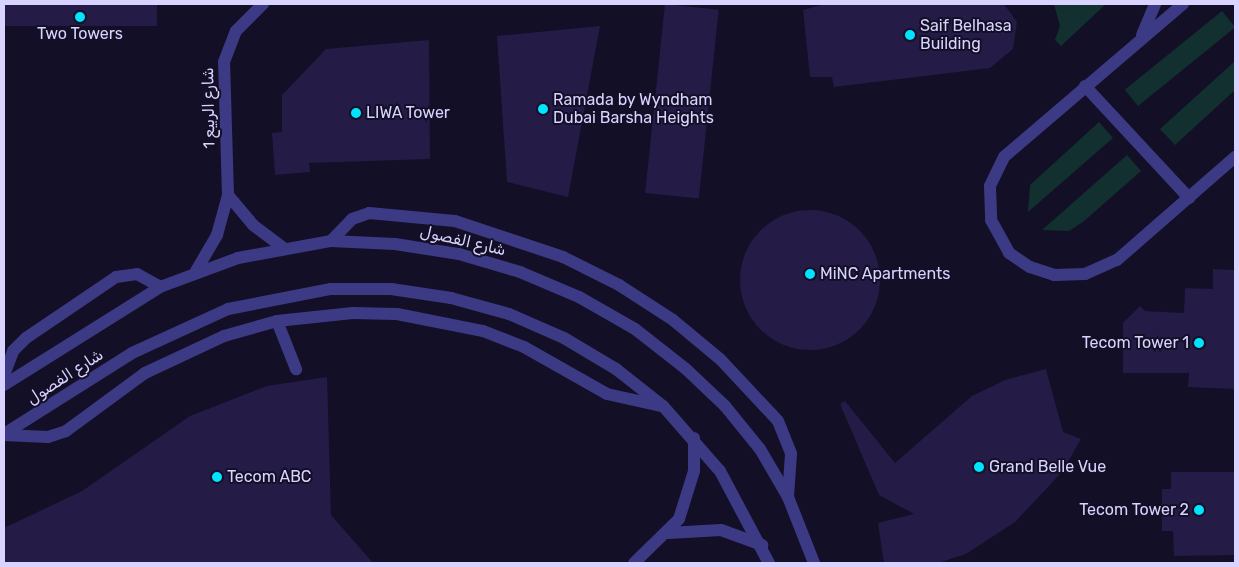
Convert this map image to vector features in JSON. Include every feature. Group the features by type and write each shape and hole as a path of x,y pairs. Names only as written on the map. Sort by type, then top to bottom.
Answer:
{"street":[{"name":"شارع الربيع 1","path":"196,271 217,235 228,195 224,62 236,31 263,4"},
{"path":"1142,34 1155,4"},
{"path":"1183,4 1142,34 1004,158 996,171 990,193 991,220 1009,252 1041,272 1085,274 1117,260 1235,157"},
{"path":"1085,86 1189,198"},
{"path":"228,195 253,225 284,249"},
{"path":"331,242 352,219 369,213 455,222 563,257 619,285 673,320 721,360 778,421 791,454 788,496"},
{"name":"شارع الفصول","path":"4,385 160,287 196,271 284,249 331,242 395,244 459,254 520,272 579,297 635,329 726,406 760,449 788,496 814,563"},
{"path":"4,375 13,351 26,338 116,277 137,274 160,287"},
{"name":"شارع الفصول","path":"4,435 178,328 279,295 331,289 392,289 442,296 509,314 564,338 616,369 663,406 694,438 725,478 762,545 769,563"},
{"path":"4,435 58,435 145,373 183,352 278,321 352,312 440,321 524,347 614,397 663,406"},
{"path":"278,321 296,369"},
{"path":"634,563 669,533 691,488 694,438"},
{"path":"669,533 721,530 762,545"}],"green space":[{"path":"1054,4 1106,4 1061,46 1055,40 1060,26"},
{"path":"1222,11 1235,27 1138,106 1125,90"},
{"path":"1235,61 1235,90 1175,145 1160,129"},
{"path":"1099,122 1113,138 1028,212 1030,185"},
{"path":"1127,155 1141,171 1083,222 1069,231 1042,230"}],"building":[{"name":"Two Towers","path":"4,4 157,4 157,26 4,26"},
{"path":"665,4 719,10 699,199 645,193"},
{"name":"Saif Belhasa Building","path":"825,4 1004,4 1017,22 1013,49 990,68 834,87 832,77 810,77 803,10"},
{"name":"Ramada by Wyndham Dubai Barsha Heights","path":"600,26 568,197 507,182 497,36"},
{"name":"LIWA Tower","path":"429,40 430,159 309,163 310,172 275,175 272,133 282,132 282,95 326,49"},
{"name":"MiNC Apartments","path":"810,210 824,211 837,215 860,230 875,253 879,266 879,294 875,307 860,330 837,345 824,349 810,350 796,349 783,345 760,330 745,307 741,294 740,280 741,266 745,253 760,230 783,215 796,211"},
{"name":"Tecom Tower 1","path":"1213,269 1235,270 1235,389 1188,387 1189,373 1123,373 1123,323 1140,306 1145,311 1184,313 1185,288 1213,289"},
{"name":"Grand Belle Vue","path":"1046,369 1063,432 1081,439 1062,472 1015,522 966,554 938,563 884,563 878,523 914,514 879,495 840,404 845,401 895,463 972,396 1005,380"},
{"name":"Tecom ABC","path":"327,377 331,515 373,563 4,563 4,528 82,491 190,416 267,386"},
{"name":"Tecom Tower 2","path":"1171,472 1235,472 1235,555 1174,556 1173,531 1162,531 1162,489 1171,489"}],"place":[{"name":"Two Towers","path":"80,17"},
{"name":"Saif Belhasa Building","path":"910,35"},
{"name":"Ramada by Wyndham Dubai Barsha Heights","path":"543,109"},
{"name":"LIWA Tower","path":"356,113"},
{"name":"MiNC Apartments","path":"810,274"},
{"name":"Tecom Tower 1","path":"1199,343"},
{"name":"Grand Belle Vue","path":"979,467"},
{"name":"Tecom ABC","path":"217,477"},
{"name":"Tecom Tower 2","path":"1199,510"}]}
